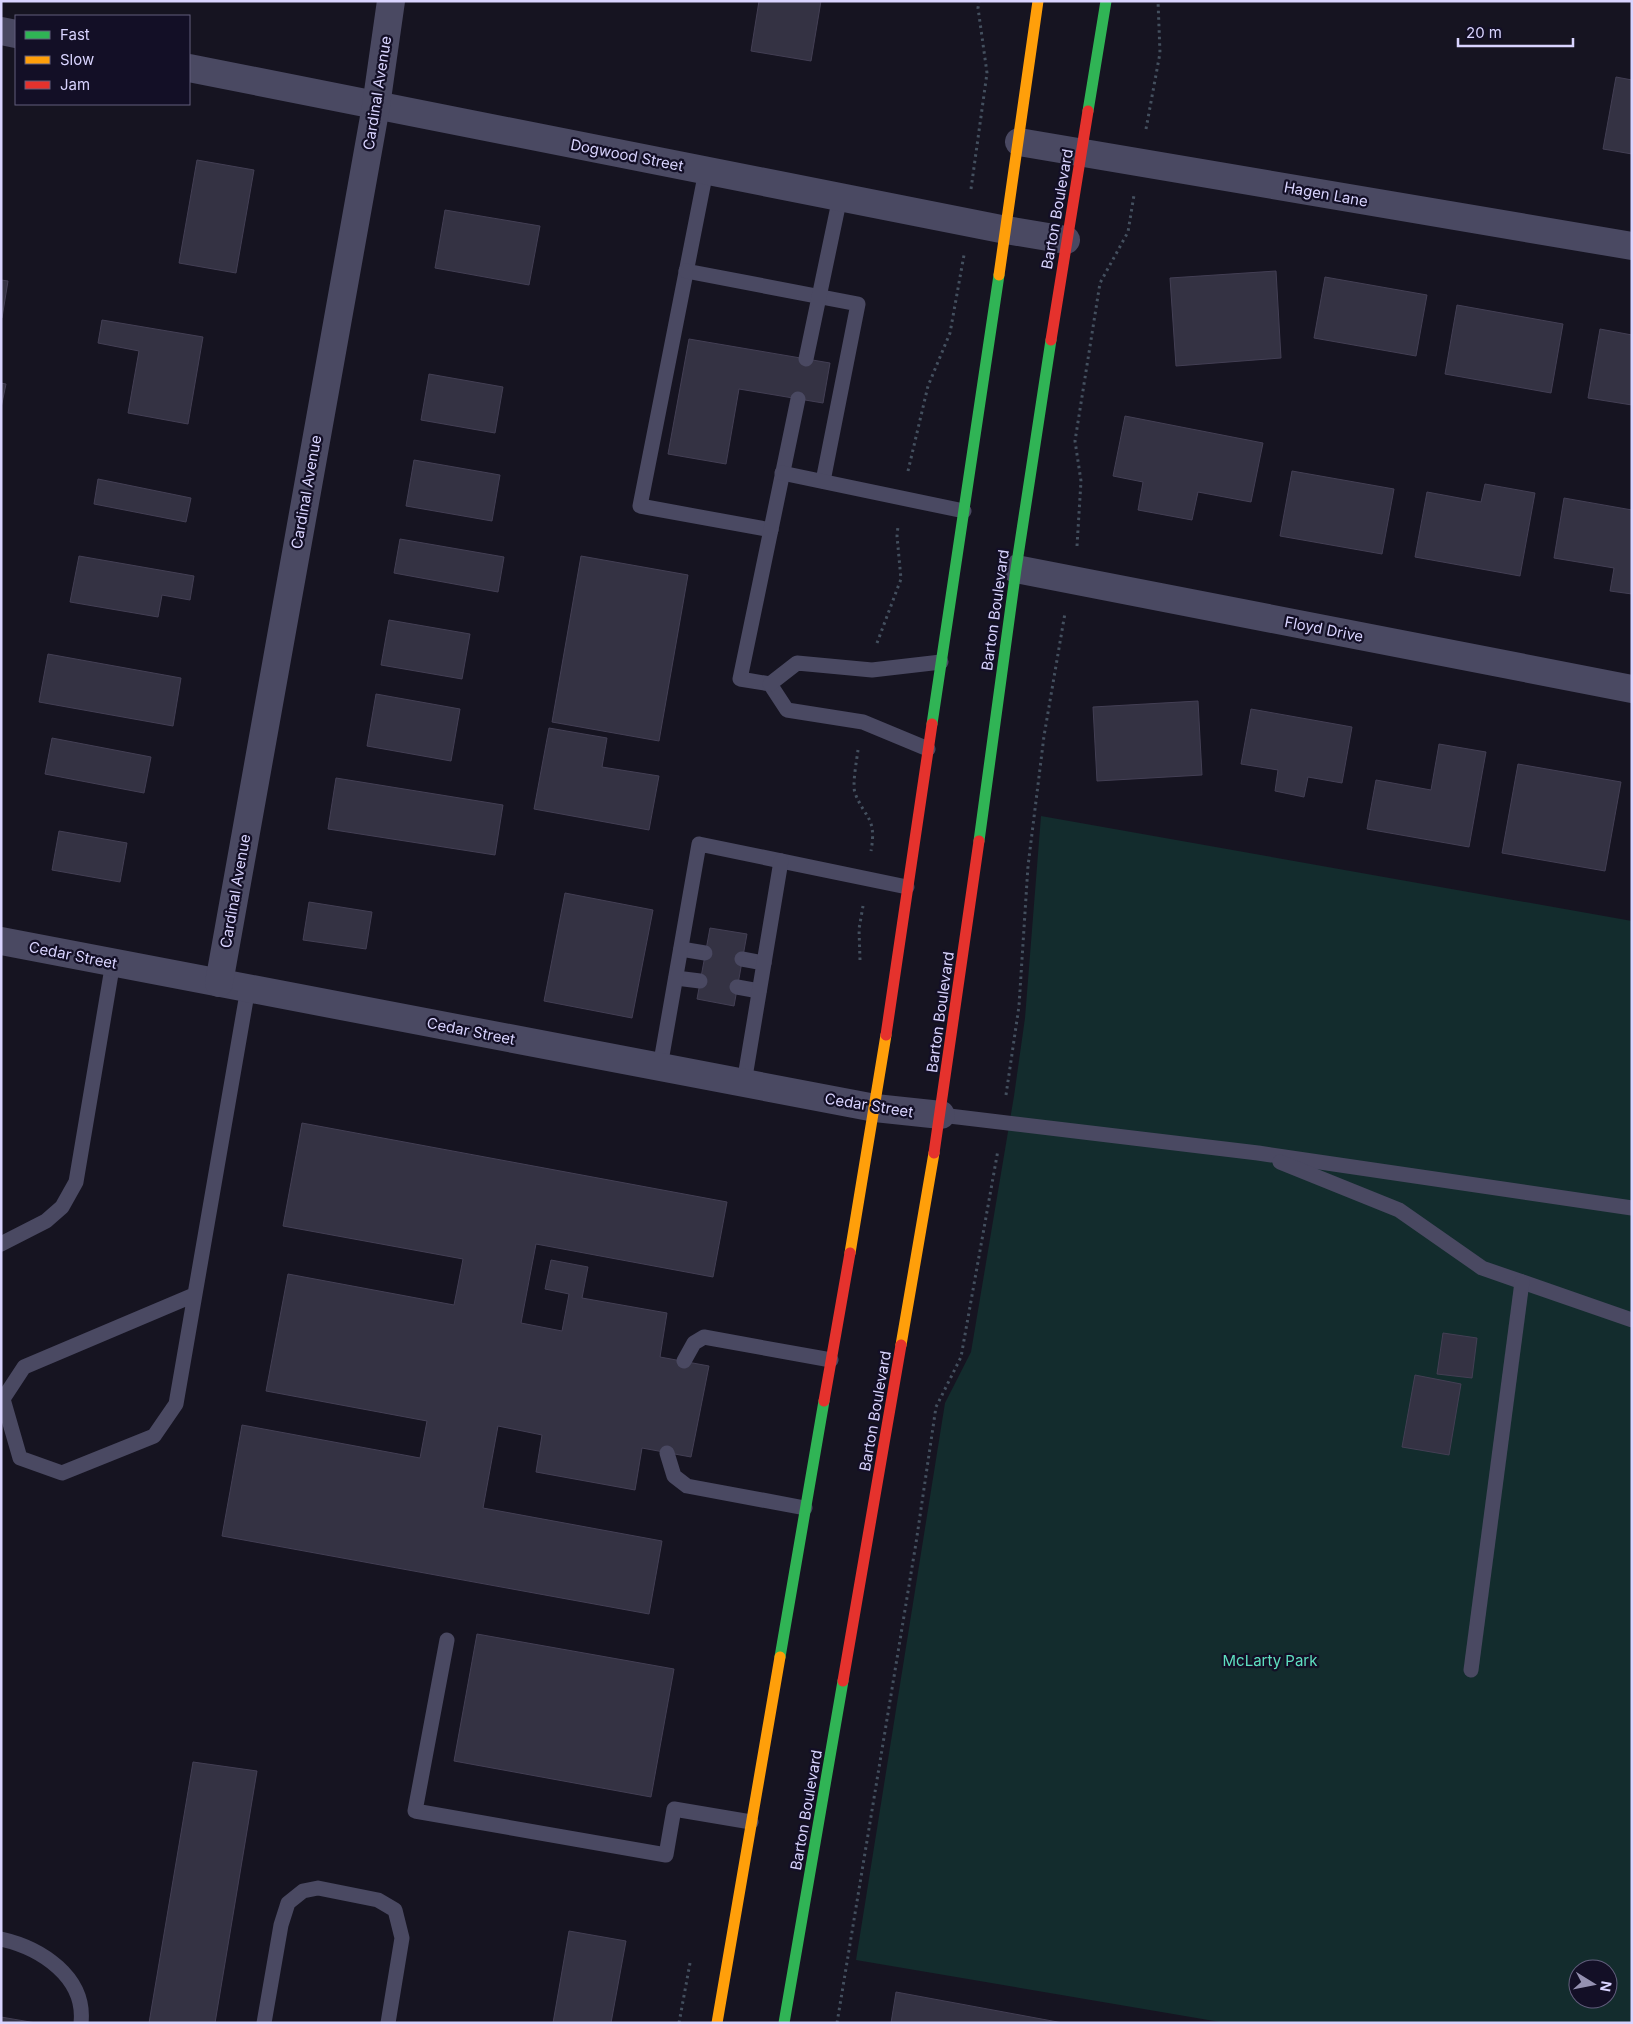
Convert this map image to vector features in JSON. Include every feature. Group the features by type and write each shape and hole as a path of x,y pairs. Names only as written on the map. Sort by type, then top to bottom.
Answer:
{"main road":[{"path":"717,2023 875,1108 1019,142 1038,1"},
{"name":"Barton Boulevard","path":"784,2023 941,1115 1016,569 1066,240 1106,1"}],"street":[{"name":"Cardinal Avenue","path":"219,983 376,106 391,1"},
{"path":"1,31 15,34"},
{"name":"Dogwood Street","path":"190,68 1006,230 1066,240"},
{"name":"Hagen Lane","path":"1019,142 1632,246"},
{"name":"Floyd Drive","path":"1016,569 1632,689"},
{"name":"Cedar Street","path":"1,941 875,1108 941,1115"}],"lane":[{"path":"706,171 640,506 771,530"},
{"path":"806,359 840,197"},
{"path":"686,271 858,304 822,481"},
{"path":"798,399 740,679 770,684 797,663 872,670 941,662"},
{"path":"782,473 964,512"},
{"path":"770,684 787,710 863,722 928,749"},
{"path":"660,1067 698,844 907,887"},
{"path":"744,1083 781,861"},
{"path":"681,949 705,953"},
{"path":"742,959 764,963"},
{"path":"1,1244 46,1221 62,1207 76,1182 113,962"},
{"path":"676,978 700,981"},
{"path":"737,987 759,991"},
{"path":"194,1295 24,1367 3,1399 20,1458 62,1473 154,1436 176,1404 248,988"},
{"path":"941,1115 1258,1154 1632,1208"},
{"path":"1258,1154 1399,1210 1482,1268 1632,1320"},
{"path":"1471,1670 1522,1282"},
{"path":"684,1361 694,1342 704,1337 831,1360"},
{"path":"667,1453 674,1476 687,1486 805,1508"},
{"path":"447,1640 415,1812 666,1855 674,1809 752,1822"},
{"path":"264,2023 281,1926 288,1903 303,1891 318,1888 378,1900 395,1910 402,1938 388,2023"},
{"path":"1,1939 39,1953 63,1971 73,1985 83,2008 81,2023"}],"path":[{"path":"876,644 901,579 897,536 903,498 928,386 950,333 962,267 987,73 978,8 979,1"},
{"path":"860,963 859,930 873,838"},
{"path":"837,2023 916,1543 936,1407 961,1356 998,1149"},
{"path":"679,2023 692,1954"}],"green space":[{"name":"McLarty Park","path":"1041,816 1632,921 1632,2023 1226,2023 856,1960 945,1403 971,1352 1014,1096 1025,1018"}],"building":[{"path":"759,1 821,1 811,61 751,51"},
{"path":"1616,77 1632,80 1632,154 1603,149"},
{"path":"197,160 254,170 236,273 179,263"},
{"path":"445,210 540,226 529,285 435,268"},
{"path":"1276,271 1281,358 1176,366 1170,278"},
{"path":"1325,277 1427,295 1416,356 1314,338"},
{"path":"1,280 8,281 2,318 1,318"},
{"path":"1457,305 1563,324 1551,393 1445,374"},
{"path":"102,320 203,337 188,424 128,413 139,351 98,343"},
{"path":"1600,329 1632,335 1632,405 1588,398"},
{"path":"689,339 830,363 823,403 739,389 726,464 668,454"},
{"path":"429,374 503,387 495,433 421,420"},
{"path":"1,383 6,384 1,408"},
{"path":"1125,416 1263,443 1251,502 1198,492 1192,520 1138,510 1143,482 1113,476"},
{"path":"414,460 500,475 492,521 406,506"},
{"path":"1292,471 1394,489 1382,554 1280,536"},
{"path":"98,479 191,498 186,522 94,504"},
{"path":"1485,484 1535,493 1520,576 1415,557 1427,492 1481,502"},
{"path":"1564,498 1632,510 1632,594 1610,591 1614,568 1554,558"},
{"path":"400,539 504,557 498,592 394,573"},
{"path":"79,556 194,576 190,600 162,595 158,617 70,602"},
{"path":"581,556 688,575 659,741 552,722"},
{"path":"389,620 470,634 462,679 381,665"},
{"path":"48,654 181,678 173,726 39,702"},
{"path":"376,694 460,709 451,761 367,746"},
{"path":"1198,701 1202,775 1097,781 1093,707"},
{"path":"1251,709 1352,727 1342,783 1308,777 1304,797 1275,791 1278,770 1241,764"},
{"path":"549,728 607,738 602,767 659,776 649,830 534,809"},
{"path":"52,738 151,757 144,793 45,774"},
{"path":"1439,744 1486,752 1469,847 1367,829 1376,780 1431,790"},
{"path":"1518,764 1621,782 1605,871 1502,853"},
{"path":"336,778 503,805 495,855 328,829"},
{"path":"59,831 127,843 120,882 52,870"},
{"path":"565,893 653,910 632,1018 544,1001"},
{"path":"309,902 372,912 366,949 303,940"},
{"path":"710,928 747,934 734,1006 697,999"},
{"path":"302,1123 727,1202 713,1277 536,1244 521,1323 562,1331 569,1294 545,1289 551,1260 588,1267 582,1298 667,1313 660,1357 709,1366 691,1457 642,1448 635,1490 536,1472 542,1435 498,1426 483,1508 662,1541 649,1614 222,1536 242,1425 420,1458 427,1421 266,1391 288,1274 454,1305 463,1259 283,1226"},
{"path":"1443,1333 1477,1338 1472,1378 1437,1374"},
{"path":"1415,1375 1461,1384 1449,1455 1402,1447"},
{"path":"477,1634 674,1669 651,1797 454,1761"},
{"path":"193,1762 257,1771 215,2023 149,2023"},
{"path":"569,1931 626,1941 611,2023 553,2023"},
{"path":"896,1992 1063,2023 891,2023"},
{"path":"1,2017 36,2023 1,2023"}],"traffic: fast":[{"path":"1088,111 1106,1"},
{"path":"932,724 999,275"},
{"path":"979,841 1016,569 1051,340"},
{"path":"780,1657 824,1401"},
{"path":"784,2023 843,1681"}],"traffic: slow":[{"path":"999,275 1038,1"},
{"path":"850,1253 886,1035"},
{"path":"901,1345 934,1153"},
{"path":"717,2023 780,1657"}],"traffic: jam":[{"path":"1051,340 1088,111"},
{"path":"886,1035 932,724"},
{"path":"934,1153 979,841"},
{"path":"824,1401 850,1253"},
{"path":"843,1681 901,1345"}]}
